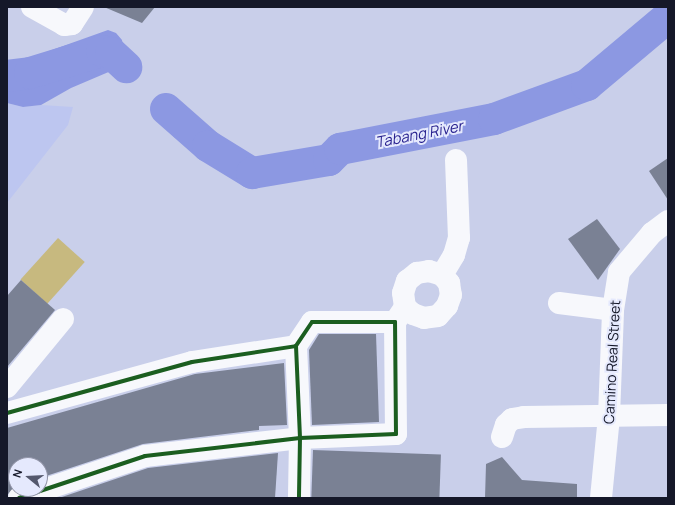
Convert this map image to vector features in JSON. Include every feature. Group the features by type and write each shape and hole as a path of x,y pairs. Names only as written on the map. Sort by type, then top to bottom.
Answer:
{"street":[{"path":"32,7 64,25 72,24 83,7"},
{"path":"442,275 454,255 459,238 456,160"},
{"name":"Camino Real Street","path":"601,498 609,416 613,310 619,272 652,233 668,222"},
{"path":"19,498 145,456 300,438 396,434 400,314 403,293 407,281 418,273 429,271 442,275 450,283 451,295 447,306 438,316 424,318 413,314 400,314 312,322 296,346 300,438 299,498"},
{"path":"559,303 613,310"},
{"path":"7,387 63,319"},
{"path":"7,413 192,362 296,346"},
{"path":"502,437 506,425 512,419 524,417 668,415"}],"shaded area":[{"path":"7,103 23,107 41,105 73,107 68,125 7,203"},
{"path":"58,238 85,262 47,304 21,280"}],"water":[{"path":"108,30 116,33 122,40 125,65 71,88 41,105 23,107 7,103 7,66"},
{"path":"166,109 178,109 207,129 210,139 217,140 238,156 243,152 250,162 263,158 269,160 280,154 342,147 326,162 300,165 291,172 283,167 275,172 247,172 236,166 234,160 225,158 214,148 205,145 193,151 174,137 164,123"}],"building":[{"path":"104,7 155,7 142,23"},
{"path":"668,158 668,200 649,171"},
{"path":"597,219 620,249 598,280 568,239"},
{"path":"21,280 55,310 7,367 7,296"},
{"path":"319,334 376,334 379,422 312,425 309,350"},
{"path":"284,363 287,425 259,426 259,430 143,444 48,475 48,457 8,457 7,495 7,428 195,374"},
{"path":"313,450 441,454 439,498 311,498"},
{"path":"278,453 275,498 59,498 148,468"},
{"path":"502,457 522,480 577,484 577,498 485,498 486,464"}],"waterway":[{"name":"Tabang River","path":"166,109 208,146 252,173 329,160 340,149 494,119 587,85 668,17"},
{"name":"Tabang River","path":"7,76 30,73 102,51 111,53 126,67"}],"cycle path":[{"path":"19,498 145,456 300,438 396,434 395,322 312,322 296,346"},
{"path":"7,413 192,362 296,346 300,438 299,498"}]}
